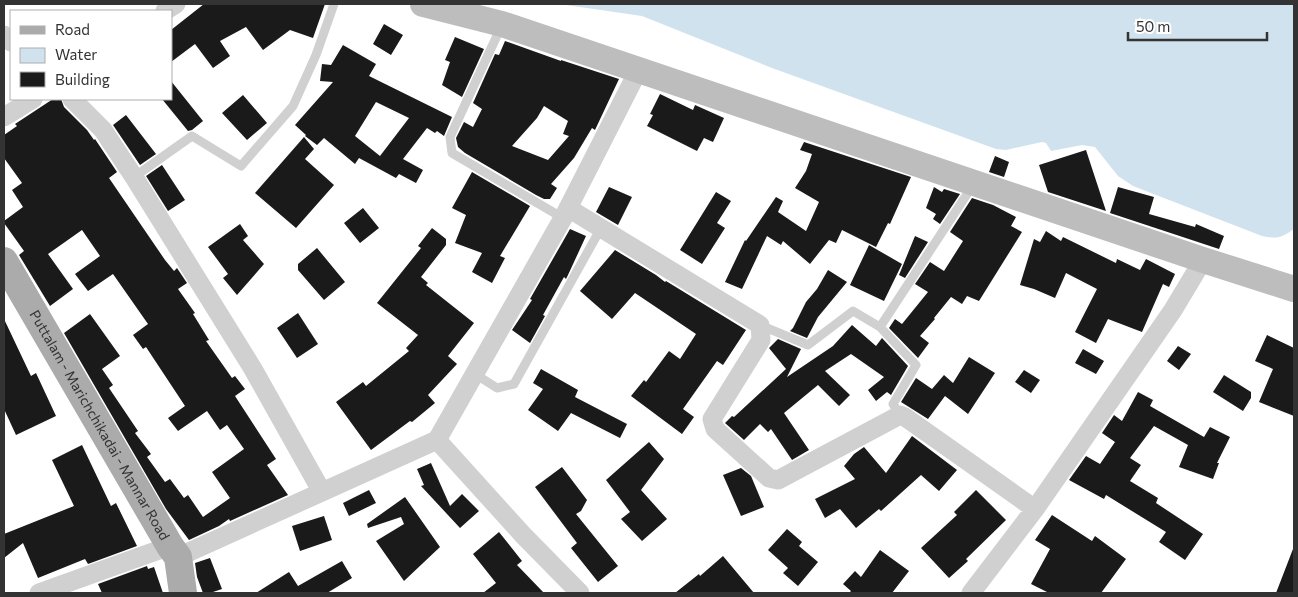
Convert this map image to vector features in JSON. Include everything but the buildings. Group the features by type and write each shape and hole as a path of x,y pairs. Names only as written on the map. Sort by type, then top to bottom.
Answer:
{"main road":[{"name":"Puttalam - Marichchikadai - Mannar Road","path":"4,261 174,552 183,593"}],"street":[{"path":"424,4 502,24 1294,289"},
{"path":"40,593 174,552 322,492 437,440 566,213 638,71"},
{"path":"4,117 31,100"},
{"path":"73,100 103,130 134,177 253,369 322,492"},
{"path":"566,213 601,228 760,325 760,340 712,420 715,429 769,478 778,480 900,415 1035,509"},
{"path":"972,593 1035,509 1173,310 1203,260"},
{"path":"437,440 523,535 580,593"}],"lane":[{"path":"134,177 192,136 241,166 293,106 316,55 334,4"},
{"path":"502,24 450,137 452,153 566,213"},
{"path":"880,327 974,182"},
{"path":"475,374 497,388 514,384 601,228"},
{"path":"760,325 808,344 853,311 880,327 916,366 893,404 900,415"}],"water":[{"path":"559,4 1294,4 1294,229 1279,237 1262,236 1133,186 1118,176 1095,147 1082,145 1051,151 1046,143 1042,142 1006,150 996,149 772,68 642,16"}]}
